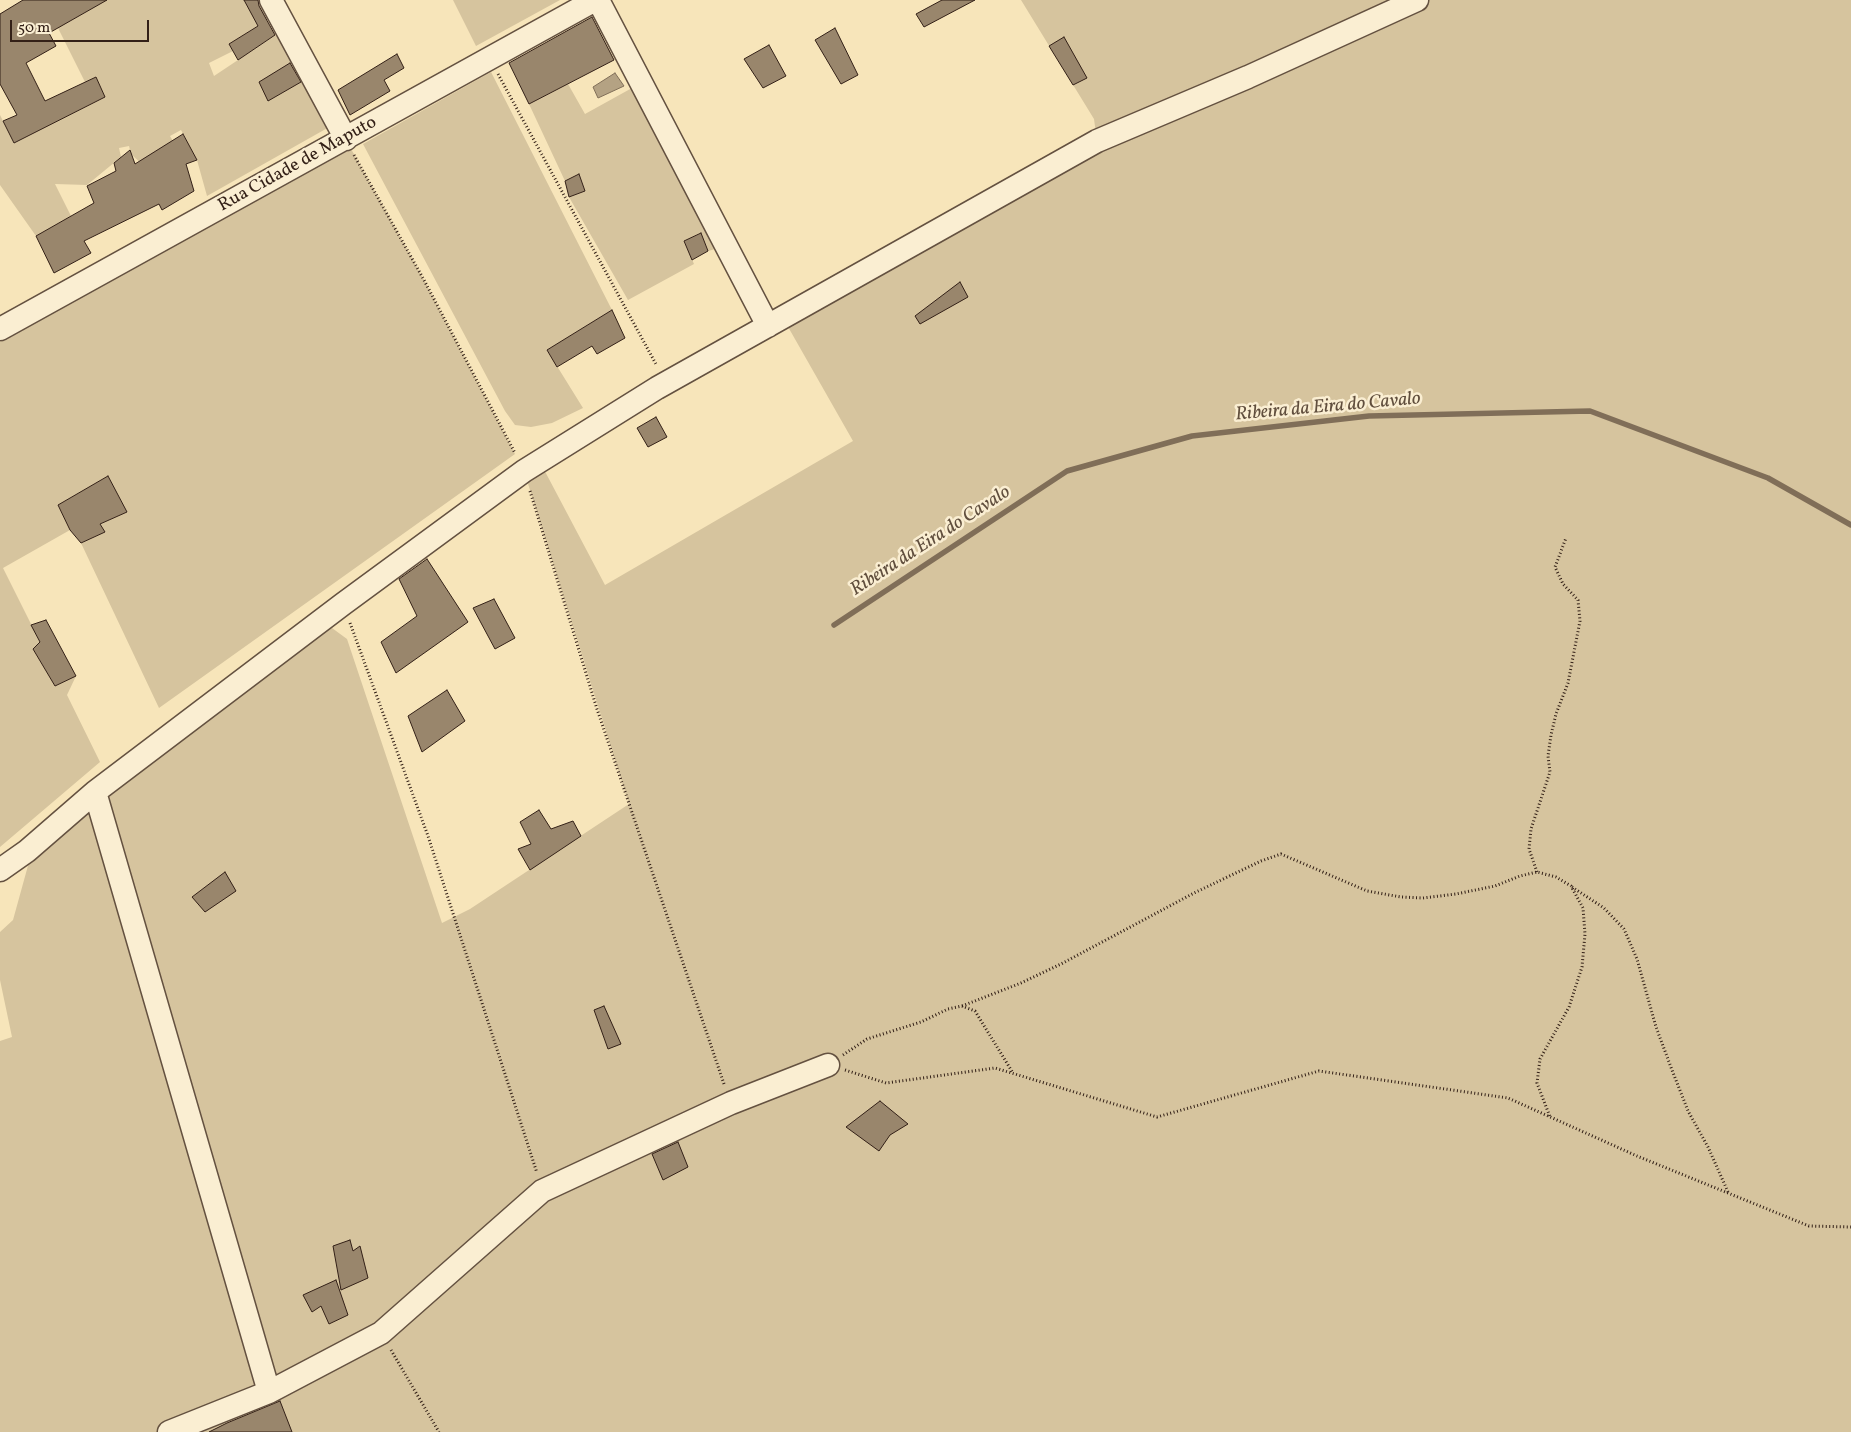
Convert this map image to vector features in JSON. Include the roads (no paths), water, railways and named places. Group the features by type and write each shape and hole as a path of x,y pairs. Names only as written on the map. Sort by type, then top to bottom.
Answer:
{"street":[{"path":"271,0 346,139"},
{"path":"596,0 768,326"},
{"name":"Rua Cidade de Maputo","path":"0,329 596,0"},
{"path":"0,870 27,850 95,792 342,604 524,471 666,383 1097,141 1248,77 1417,0"},
{"path":"95,792 269,1392"},
{"path":"169,1432 269,1392 381,1333 542,1191 731,1103 828,1064"}],"waterway":[{"name":"Ribeira da Eira do Cavalo","path":"834,625 1067,471 1192,436 1369,416 1590,411 1768,478 1851,525"}]}
